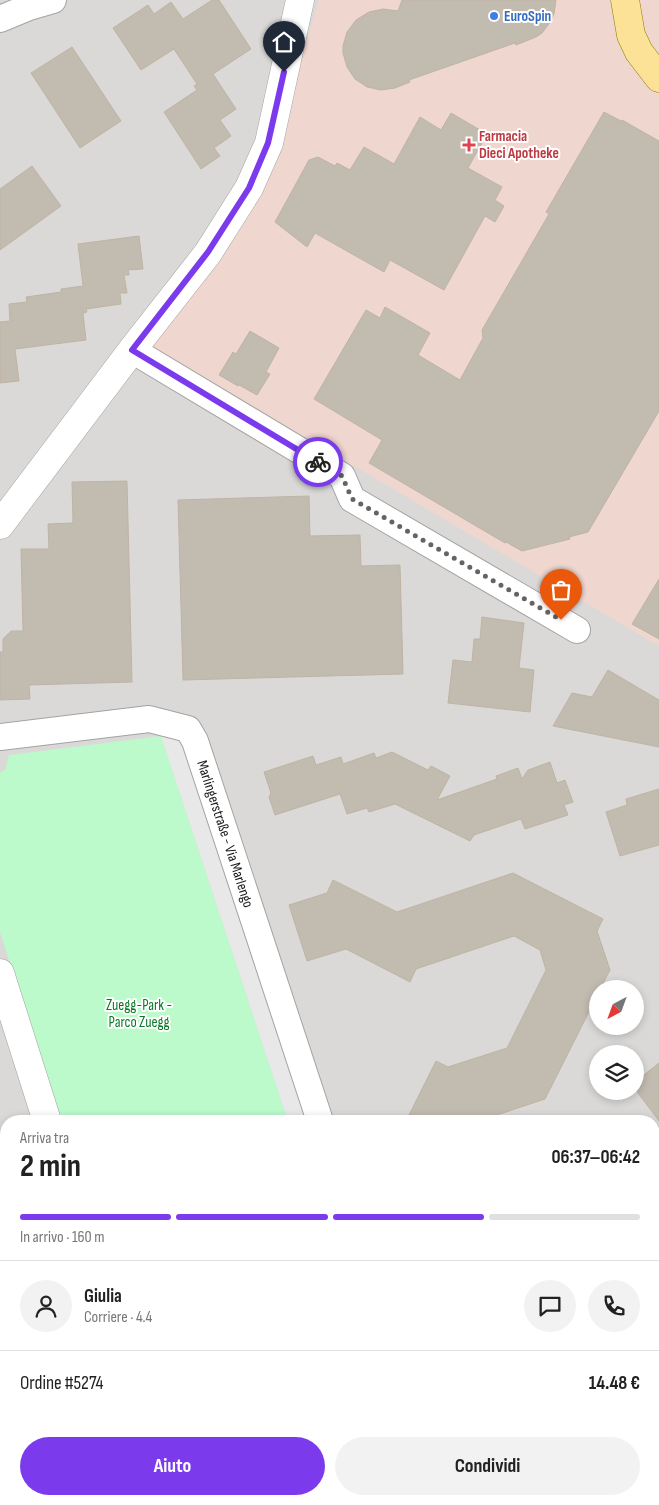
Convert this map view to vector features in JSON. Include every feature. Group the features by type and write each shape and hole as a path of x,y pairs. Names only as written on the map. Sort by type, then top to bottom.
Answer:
{"main road":[{"path":"627,4 631,35 639,52 659,78"}],"street":[{"path":"0,19 29,7 53,0"},
{"path":"0,525 208,252 249,188 268,143 300,0"},
{"path":"132,350 342,476 352,499 577,630"},
{"name":"Marlingerstraße - Via Marlengo","path":"0,737 149,719 188,729 195,741 318,1115"},
{"path":"0,973 45,1115"}],"shaded area":[{"path":"0,0 659,0 659,1115 0,1115"},
{"path":"319,0 659,0 659,646 149,345 255,205"},
{"path":"176,735 182,739 308,1115 286,1115 161,736"}],"green space":[{"name":"Zuegg-Park - Parco Zuegg","path":"161,736 286,1115 58,1115 0,932 0,772 5,770 9,755"}],"building":[{"path":"212,0 219,0 251,49 213,74 236,109 220,120 231,136 214,148 220,156 201,169 164,112 197,90 194,86 197,84 174,49 141,70 113,28 148,5 154,14 171,2 183,19"},
{"path":"402,0 556,0 551,21 542,33 536,37 409,80 410,82 395,88 381,90 367,87 355,79 347,67 343,46 347,32 356,20 369,12 383,9 398,11"},
{"path":"72,47 121,121 80,148 31,73"},
{"path":"604,112 659,141 659,411 588,532 569,537 570,539 522,551 505,543 369,463 382,440 314,399 366,310 380,318 385,307 430,333 418,355 460,380 483,338 482,330 549,214 546,212"},
{"path":"451,113 487,134 468,168 502,187 495,200 504,206 495,222 485,216 444,290 390,260 384,272 315,233 307,247 275,222 309,160 318,157 335,166 337,163 350,170 364,147 394,164 420,117 441,130"},
{"path":"32,166 61,206 0,250 0,189"},
{"path":"139,236 143,269 128,270 129,275 124,275 127,293 120,293 121,304 86,309 87,312 83,313 86,340 15,349 19,381 0,383 0,322 10,321 9,304 27,302 26,297 61,292 61,289 83,286 78,244"},
{"path":"250,331 279,348 266,372 270,374 257,395 219,375 233,352 236,354"},
{"path":"127,481 132,682 29,685 30,699 0,700 0,652 3,652 3,639 11,631 23,631 21,549 49,549 48,524 73,523 72,482"},
{"path":"309,496 310,536 360,535 361,566 400,565 403,674 183,680 178,500"},
{"path":"659,579 659,639 632,624"},
{"path":"482,617 524,623 519,668 534,670 530,712 448,703 453,660 472,662 474,639 480,639"},
{"path":"608,670 659,700 659,747 553,726 572,693 592,697"},
{"path":"392,752 428,770 431,766 450,776 437,800 497,779 496,776 518,768 522,779 528,770 550,762 557,783 565,780 573,802 564,805 568,815 525,829 521,819 474,835 470,841 395,804 369,812 367,808 347,814 340,794 275,815 269,797 271,793 264,772 313,756 316,765 341,757 343,764 374,753 376,758"},
{"path":"659,789 659,845 620,856 606,812 627,805 626,799"},
{"path":"513,873 603,919 597,931 610,970 605,980 589,980 589,1012 545,1099 497,1115 409,1115 436,1061 448,1067 507,1048 546,970 540,950 514,936 416,969 410,982 346,949 307,961 289,905 327,893 333,880 397,912"},
{"path":"659,1063 659,1115 654,1115 643,1100 644,1075"}],"way so far":[{"path":"318,462 342,476 352,499 561,620"}],"place":[{"name":"EuroSpin","path":"494,16"},
{"name":"Farmacia Dieci Apotheke","path":"469,145"}],"route":[{"path":"284,72 268,143 249,188 208,252 132,350 318,462"}]}
